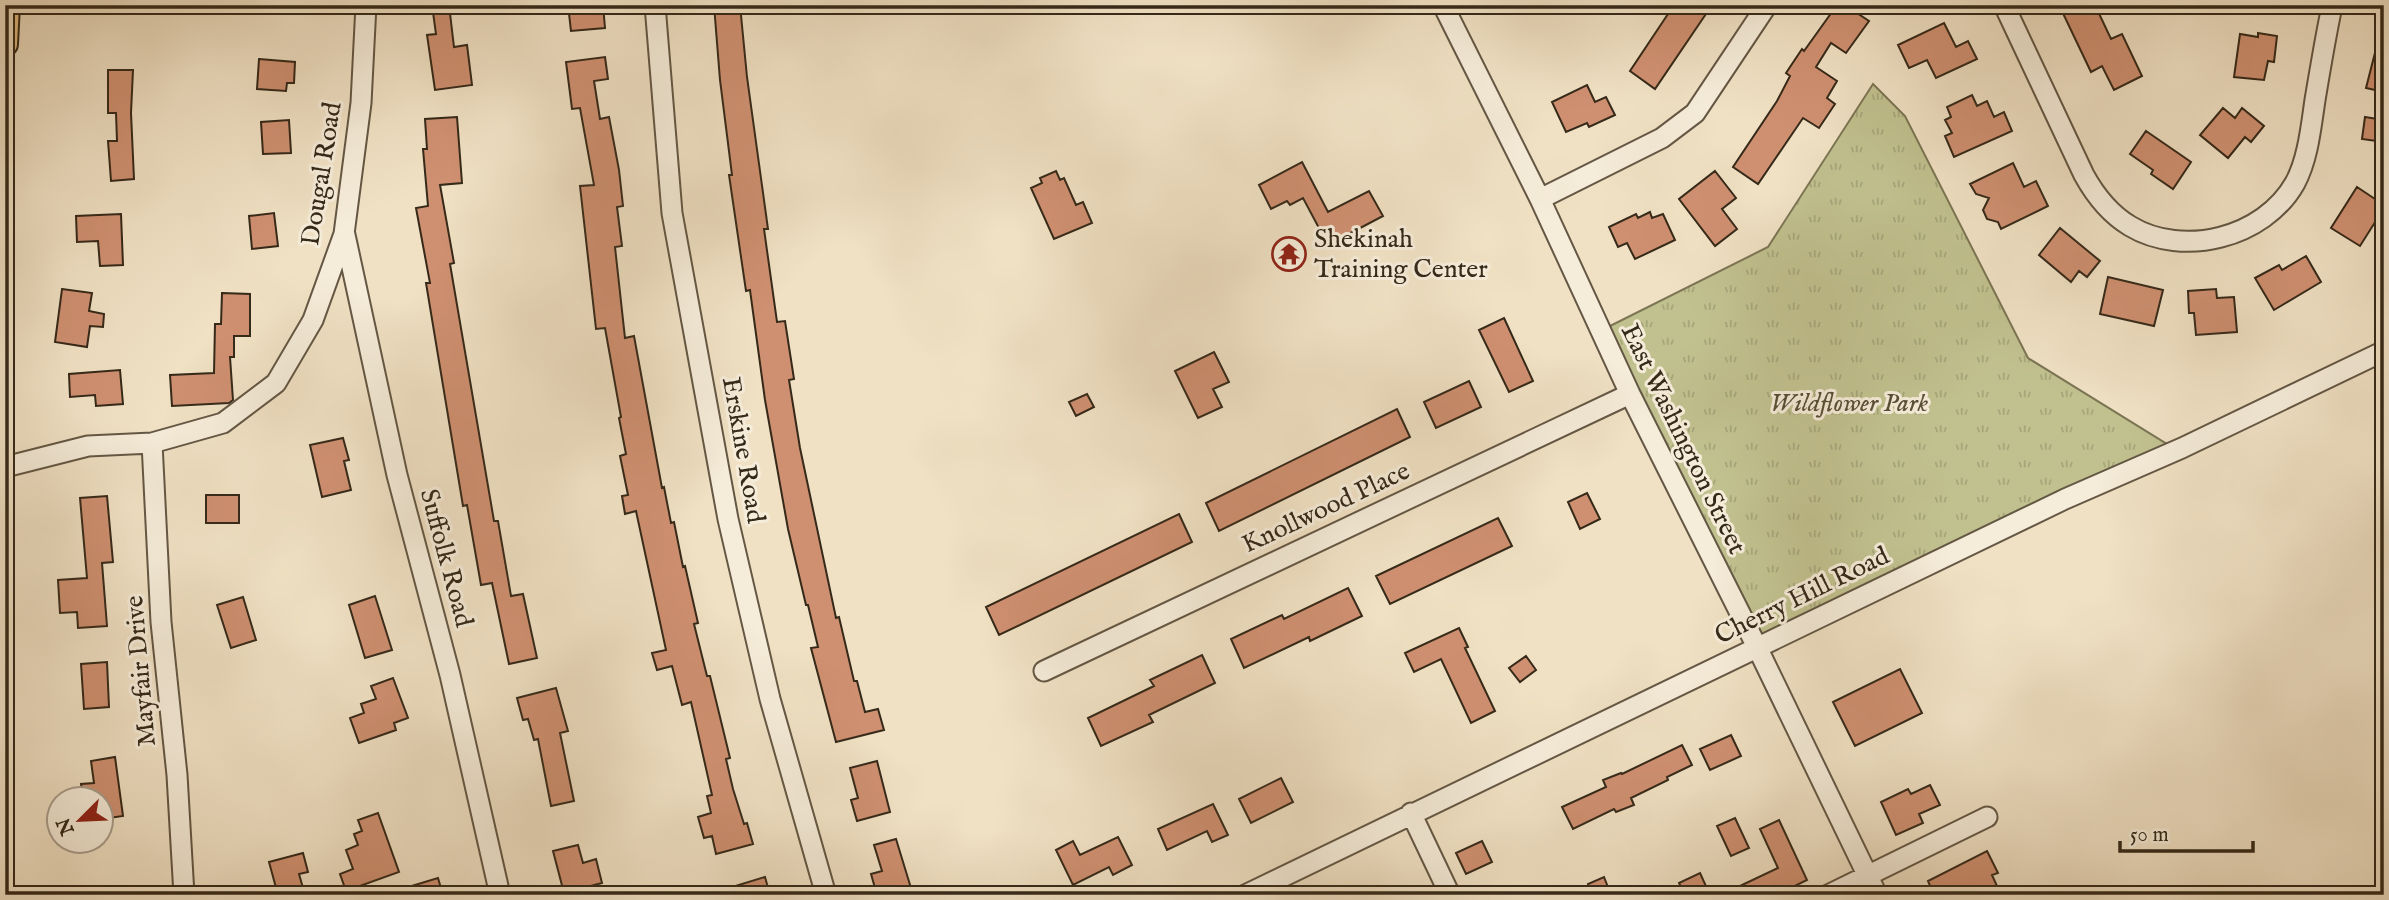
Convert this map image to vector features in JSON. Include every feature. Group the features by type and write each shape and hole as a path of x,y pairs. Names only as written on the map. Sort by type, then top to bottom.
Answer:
{"main road":[{"path":"5,44 7,5"}],"street":[{"name":"Dougal Road","path":"5,467 88,446 152,443 223,423 276,383 313,320 344,234 361,103 366,5"},
{"name":"Erskine Road","path":"656,5 672,213 728,519 769,699 826,895"},
{"name":"East Washington Street","path":"1443,5 1541,199 1630,394 1877,895"},
{"path":"1541,199 1662,138 1695,113 1767,5"},
{"path":"2004,5 2084,175 2100,200 2132,227 2162,238 2188,242 2214,239 2245,229 2278,204 2296,182 2308,143 2323,48 2334,5"},
{"name":"Suffolk Road","path":"344,234 397,475 450,675 500,895"},
{"name":"Cherry Hill Road","path":"1245,895 2065,499 2182,448 2384,351"},
{"name":"Knollwood Place","path":"1044,671 1630,394"},
{"name":"Mayfair Drive","path":"152,443 161,622 177,775 184,895"},
{"path":"1411,813 1450,895"},
{"path":"1828,895 1987,817"}],"green space":[{"name":"Wildflower Park","path":"1873,84 1905,116 2028,358 2170,446 1758,639 1606,328 1768,247"}],"building":[{"path":"432,5 449,5 454,47 467,45 472,85 435,90 427,35 436,34"},
{"path":"568,5 603,5 605,28 571,31"},
{"path":"714,5 740,5 768,229 764,229 777,322 785,321 794,379 789,380 800,448 836,618 839,617 854,681 857,681 865,712 878,709 884,730 836,742 811,648 818,647 788,529 765,400 750,290 746,291 729,175 732,175"},
{"path":"1674,5 1712,5 1655,89 1630,71"},
{"path":"1837,5 1863,5 1857,13 1869,21 1846,53 1831,43 1816,67 1837,81 1827,98 1835,104 1819,128 1803,118 1758,184 1733,167 1777,101 1790,76 1786,73"},
{"path":"2059,5 2095,5 2111,39 2122,34 2142,76 2114,90 2102,66 2091,72"},
{"path":"1944,23 1956,47 1968,41 1977,59 1936,78 1927,60 1909,68 1898,45"},
{"path":"2258,33 2277,36 2274,62 2268,61 2264,80 2234,77 2240,34 2258,37"},
{"path":"2379,37 2384,37 2384,92 2366,88"},
{"path":"605,57 608,79 594,81 600,119 609,117 619,170 623,206 617,207 622,246 615,247 625,338 634,336 662,488 664,487 671,523 674,522 683,567 685,566 698,623 694,624 730,758 726,759 733,789 753,844 716,854 712,836 704,838 698,817 711,813 707,796 712,795 691,702 682,705 672,666 657,670 652,653 666,650 636,511 625,514 622,496 628,495 620,456 626,454 619,418 621,417 605,328 596,329 580,186 594,185 580,108 572,109 566,62"},
{"path":"259,59 295,62 294,83 287,83 286,91 257,89"},
{"path":"108,70 133,70 131,113 134,179 111,181 108,141 117,141 116,113 108,113"},
{"path":"1587,85 1595,102 1606,97 1615,115 1589,127 1587,123 1566,132 1552,102"},
{"path":"1972,95 1977,106 1987,101 1994,117 2004,112 2012,131 1954,157 1945,136 1952,133 1945,120 1951,117 1947,107"},
{"path":"2223,108 2235,118 2242,108 2264,126 2251,142 2245,137 2228,158 2200,135"},
{"path":"457,117 462,183 440,185 454,263 450,264 494,521 498,521 511,596 523,594 537,658 509,664 492,583 481,585 467,505 463,506 426,283 430,283 416,208 428,206 423,149 427,149 425,119"},
{"path":"2365,117 2384,120 2384,142 2362,139"},
{"path":"289,120 291,153 263,154 261,122"},
{"path":"2146,131 2191,162 2173,189 2151,174 2153,170 2130,154"},
{"path":"1302,162 1328,212 1369,191 1383,216 1328,245 1303,198 1290,205 1287,201 1271,209 1259,185"},
{"path":"2013,163 2024,187 2036,181 2048,206 2001,229 1998,222 1987,219 1983,210 1989,198 1976,194 1970,184"},
{"path":"1056,171 1060,180 1064,178 1076,205 1083,202 1092,223 1054,239 1031,188 1042,183 1040,178"},
{"path":"1715,171 1736,198 1722,209 1737,229 1715,246 1679,199"},
{"path":"2357,187 2384,205 2360,246 2331,228"},
{"path":"1650,212 1652,218 1663,214 1675,240 1635,259 1627,243 1618,247 1609,227 1636,214 1638,218"},
{"path":"274,213 278,246 252,249 249,216"},
{"path":"121,214 123,265 100,266 98,241 77,242 76,216"},
{"path":"2060,228 2100,261 2087,277 2079,271 2071,282 2039,255"},
{"path":"2306,256 2321,282 2274,310 2255,278 2279,265 2282,270"},
{"path":"2108,277 2163,290 2154,326 2100,314"},
{"path":"62,289 92,293 89,311 104,314 103,327 90,326 87,347 55,342"},
{"path":"2216,289 2217,298 2234,297 2237,332 2196,335 2194,313 2189,313 2188,291"},
{"path":"222,293 250,294 250,336 234,336 234,357 230,357 233,400 229,403 172,406 170,375 214,373 215,324 221,324"},
{"path":"1504,318 1533,381 1509,392 1479,330"},
{"path":"1214,352 1229,382 1213,389 1222,407 1198,418 1175,371"},
{"path":"120,370 123,404 96,406 95,395 70,397 69,374"},
{"path":"1469,381 1481,407 1436,428 1424,402"},
{"path":"1087,394 1094,407 1076,416 1069,402"},
{"path":"1397,409 1410,437 1219,531 1206,503"},
{"path":"343,438 349,460 344,461 351,490 322,497 310,445"},
{"path":"1587,493 1600,519 1580,529 1568,502"},
{"path":"206,495 239,495 239,523 206,523"},
{"path":"107,496 113,562 102,563 107,626 78,628 77,612 60,613 58,580 87,578 80,498"},
{"path":"1179,514 1192,542 999,635 986,607"},
{"path":"1498,518 1512,546 1390,604 1376,576"},
{"path":"1348,588 1362,616 1310,641 1309,637 1244,668 1231,639 1282,615 1284,619"},
{"path":"375,596 392,650 365,658 349,605"},
{"path":"243,597 256,640 231,648 217,605"},
{"path":"1459,628 1468,647 1465,648 1495,711 1471,723 1441,659 1414,672 1405,653"},
{"path":"1202,655 1215,683 1149,715 1153,722 1101,746 1088,718 1154,686 1150,680"},
{"path":"1526,656 1536,670 1520,682 1509,668"},
{"path":"107,662 109,707 84,709 81,664"},
{"path":"1900,669 1922,713 1855,746 1833,702"},
{"path":"393,678 408,718 394,723 396,730 359,743 350,718 364,713 361,704 376,699 371,686"},
{"path":"556,688 568,731 560,733 574,801 551,806 538,739 534,740 528,719 523,720 517,698"},
{"path":"1731,735 1741,756 1710,770 1700,749"},
{"path":"1682,745 1692,765 1631,798 1634,805 1616,812 1614,809 1573,829 1562,807 1606,787 1603,780 1622,774"},
{"path":"115,757 123,816 116,817 116,785 81,785 94,783 91,761"},
{"path":"877,761 890,812 857,821 851,800 858,798 850,768"},
{"path":"1281,778 1293,802 1251,823 1239,799"},
{"path":"1930,785 1940,805 1919,814 1923,823 1896,835 1881,802 1908,789 1911,794"},
{"path":"1213,804 1228,835 1212,842 1207,831 1167,850 1158,829"},
{"path":"378,813 399,872 346,891 340,874 353,869 346,850 358,845 354,834 362,831 358,820"},
{"path":"1735,818 1749,848 1731,856 1717,826"},
{"path":"1779,820 1807,880 1776,895 1721,895 1778,868 1760,829"},
{"path":"1118,837 1132,865 1113,875 1109,867 1073,885 1056,850 1073,841 1080,855"},
{"path":"896,839 911,888 888,895 877,895 871,874 882,871 874,845"},
{"path":"1482,841 1492,862 1466,874 1456,853"},
{"path":"578,845 583,863 596,859 602,883 564,893 553,851"},
{"path":"1987,851 1998,873 1992,875 2001,895 1934,895 1928,881"},
{"path":"303,853 308,872 299,874 305,895 278,895 269,862"},
{"path":"1700,873 1710,895 1685,895 1679,883"},
{"path":"765,877 770,895 719,895 719,891"},
{"path":"1604,877 1611,895 1592,895 1588,884"},
{"path":"438,878 443,895 395,895 395,891"}],"place":[{"name":"Shekinah Training Center","path":"1289,254"}]}
